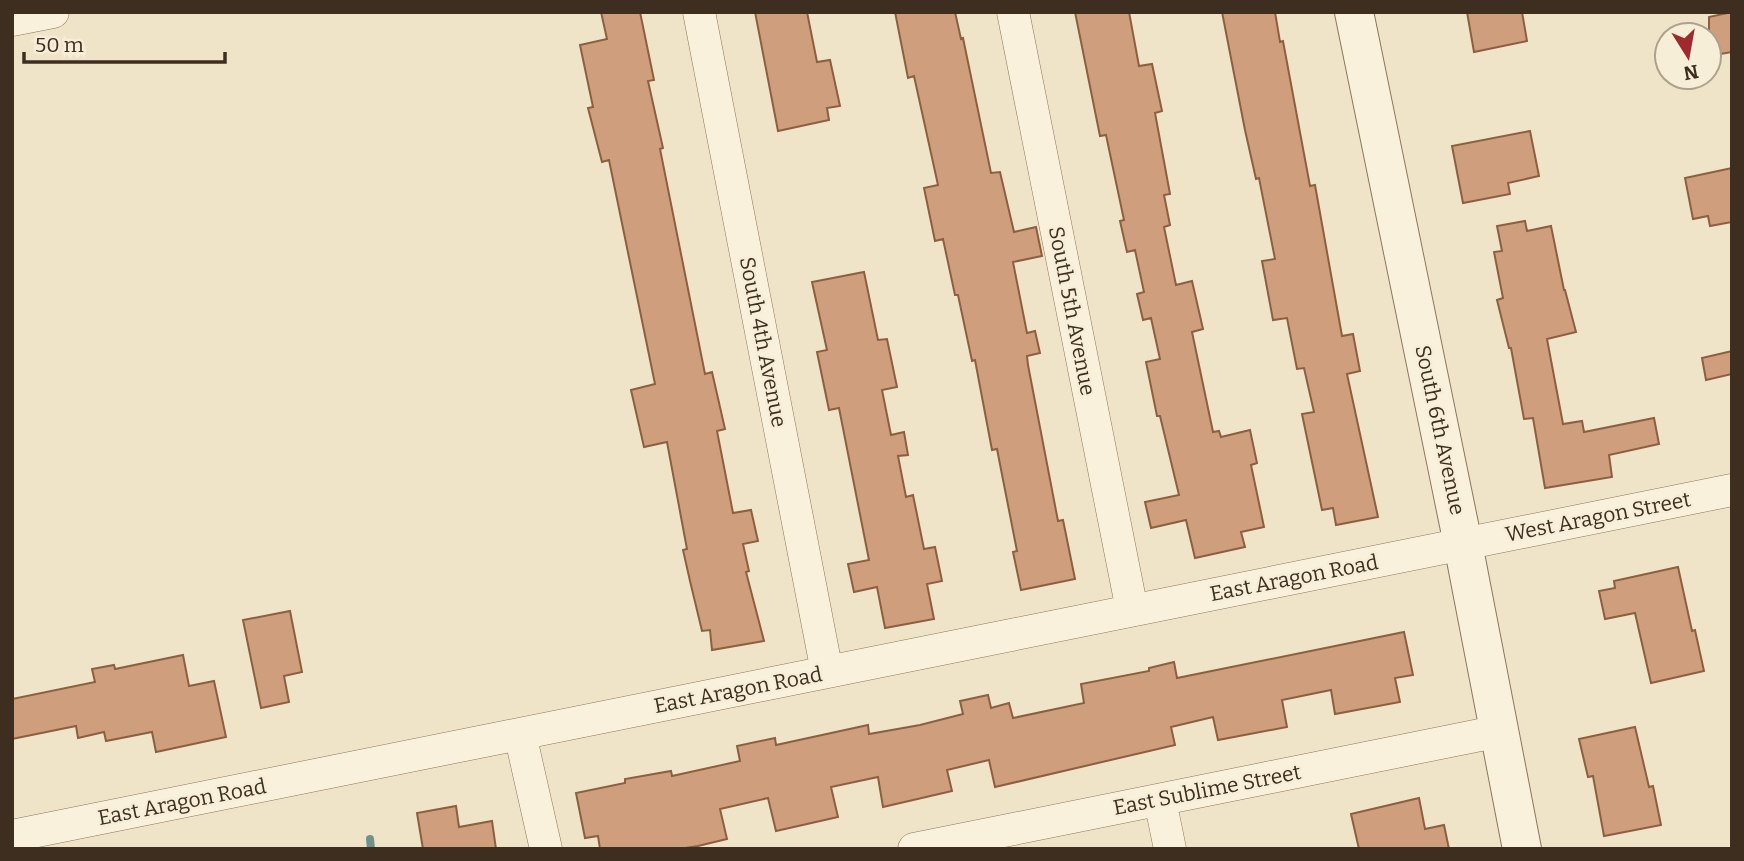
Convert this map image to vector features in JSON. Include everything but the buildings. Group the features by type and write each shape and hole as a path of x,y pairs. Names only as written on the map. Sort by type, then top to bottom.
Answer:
{"street":[{"path":"12,20 52,12"},
{"name":"South 4th Avenue","path":"699,12 827,672"},
{"name":"South 5th Avenue","path":"1013,12 1132,610"},
{"name":"South 6th Avenue","path":"1354,12 1464,544 1522,849"},
{"name":"West Aragon Street","path":"1464,544 1732,490"},
{"name":"East Aragon Road","path":"12,836 1464,544"},
{"name":"East Sublime Street","path":"915,849 1500,731"},
{"path":"520,734 546,849"},
{"path":"1160,800 1170,849"}],"waterway":[{"path":"370,839 371,849"}]}
